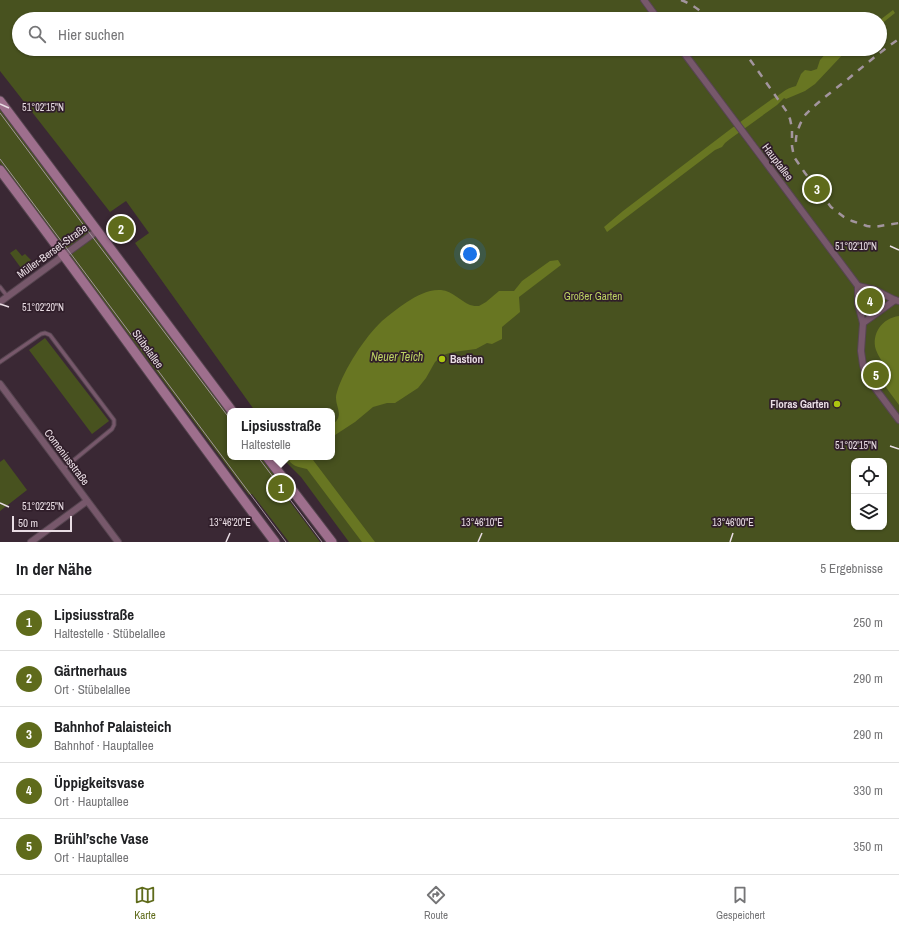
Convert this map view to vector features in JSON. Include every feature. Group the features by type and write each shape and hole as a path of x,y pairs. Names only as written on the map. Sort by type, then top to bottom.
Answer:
{"main road":[{"path":"0,101 230,408"},
{"name":"Stübelallee","path":"0,170 64,254 275,542"},
{"path":"269,460 332,542"}],"street":[{"path":"644,0 653,12"},
{"name":"Hauptallee","path":"686,56 858,286"},
{"name":"Müller-Berset-Straße","path":"0,302 97,231"},
{"path":"897,301 875,290 858,286 858,304 863,323 861,351 862,365 866,376 899,420"},
{"path":"863,323 897,301"},
{"name":"Comeniusstraße","path":"0,384 118,542"},
{"path":"31,542 88,501"}],"lane":[{"path":"0,287 7,296"},
{"path":"0,362 41,334 45,333 50,335 114,420 112,429 63,469"}],"green space":[{"name":"Großer Garten","path":"0,0 899,0 899,542 349,542 301,477 285,460 335,460 335,408 253,408 135,243 149,233 126,201 110,212 0,71"},
{"path":"0,109 227,412 227,460 263,460 275,476 273,479 320,542 289,542 252,494 249,495 0,163"},
{"path":"16,249 22,256 25,254 31,260 21,268 10,253"},
{"path":"45,338 109,421 92,434 29,350"},
{"path":"4,459 27,490 0,511 0,462"}],"water":[{"path":"893,10 895,13 887,19 887,15"},
{"path":"824,56 841,56 815,84 805,91 786,99 784,98 777,105 730,139 722,147 715,150 607,232 604,227 623,211 772,99 786,90 796,86 801,74 805,70 811,71 817,69 820,60"},
{"name":"Neuer Teich","path":"558,260 561,265 519,297 520,312 502,327 502,339 492,344 487,343 476,349 443,355 435,362 426,378 418,388 395,403 387,403 373,407 355,422 335,435 335,422 339,413 336,397 340,383 356,354 369,336 391,313 419,295 436,290 449,292 470,305 479,306 499,291 514,291 522,281 550,261"},
{"path":"899,316 899,405 882,382 885,376 883,369 886,367 876,350 875,338 883,323 893,317"},
{"path":"289,460 313,460 375,542 362,542 307,469 293,464"}],"tram line":[{"path":"0,113 227,415"},
{"path":"0,159 286,542"},
{"path":"260,460 322,542"}],"railway":[{"path":"681,0 701,12"},
{"path":"887,47 899,39"},
{"path":"747,56 787,112 792,128 792,146 794,157 831,207 844,217 867,226 874,227 899,223"},
{"path":"796,142 796,136 806,114 875,56"}],"place":[{"name":"Bahnhof Palaisteich","path":"817,189"},
{"name":"Gärtnerhaus","path":"121,229"},
{"name":"Üppigkeitsvase","path":"870,301"},
{"name":"Bastion","path":"442,359"},
{"name":"Brühl’sche Vase","path":"876,375"},
{"name":"Floras Garten","path":"837,404"},
{"name":"Lipsiusstraße","path":"281,488"}]}
